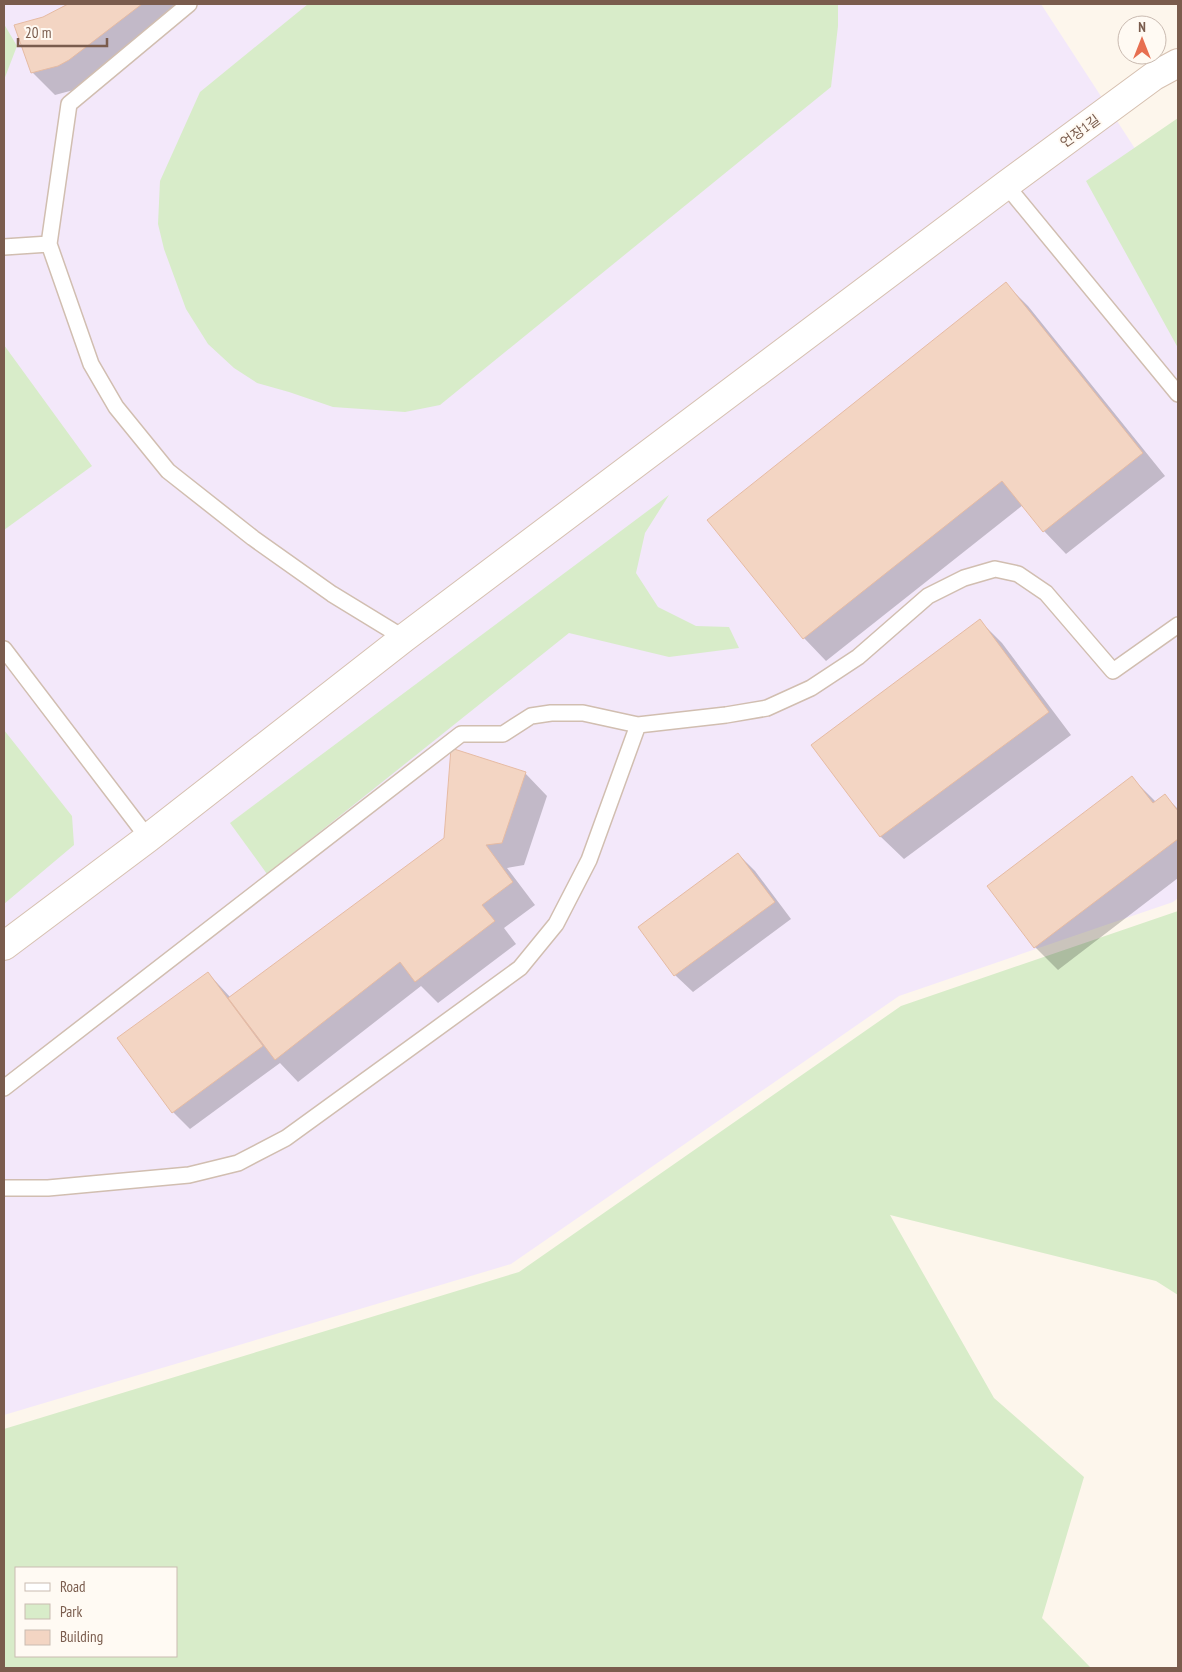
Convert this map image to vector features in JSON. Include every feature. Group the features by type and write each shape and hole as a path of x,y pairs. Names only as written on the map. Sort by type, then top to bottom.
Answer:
{"street":[{"name":"언장1길","path":"1154,76 1178,50"},
{"name":"언장1길","path":"4,946 148,838 404,638 1006,185 1154,76 1178,63"}],"lane":[{"path":"189,4 69,104 49,244 91,364 116,407 168,471 253,538 332,594 404,638"},
{"path":"1006,185 1178,394"},
{"path":"4,247 49,244"},
{"path":"4,1088 461,734 503,734 531,716 551,713 583,713 638,725 726,715 767,708 811,688 858,658 928,596 964,578 995,569 1018,574 1046,593 1113,671 1178,626"},
{"path":"4,649 148,838"},
{"path":"4,1188 48,1188 188,1175 238,1163 286,1138 520,968 556,924 589,860 638,725"}],"shaded area":[{"path":"4,4 1041,4 1145,164 1178,141 1178,898 1173,902 899,996 511,1264 4,1415"}],"green space":[{"path":"308,4 838,4 838,26 831,87 440,405 405,412 333,407 257,383 234,368 208,344 186,309 164,249 158,224 160,181 200,92"},
{"path":"4,24 17,46 4,80"},
{"path":"1178,118 1178,348 1086,181"},
{"path":"4,345 92,466 4,530"},
{"path":"669,495 645,533 636,573 658,607 696,626 729,627 739,648 669,657 569,633 267,874 230,823"},
{"path":"4,730 72,816 74,845 4,904"},
{"path":"1178,911 1178,1295 1156,1281 890,1215 994,1398 1084,1477 1042,1618 1091,1668 4,1668 4,1429 519,1272 901,1006"}],"building":[{"path":"68,4 142,4 69,60 58,66 31,73 14,25 43,17"},
{"path":"1006,282 1143,453 1043,532 1002,481 803,639 707,520"},
{"path":"980,619 1049,712 880,837 811,745"},
{"path":"451,748 526,772 502,843 486,845 513,882 482,905 495,921 415,982 400,962 275,1060 228,998 444,838"},
{"path":"1132,776 1153,803 1165,794 1178,811 1178,839 1034,948 987,886"},
{"path":"738,853 775,902 674,976 638,927"},
{"path":"208,972 263,1046 172,1113 117,1038"}]}
